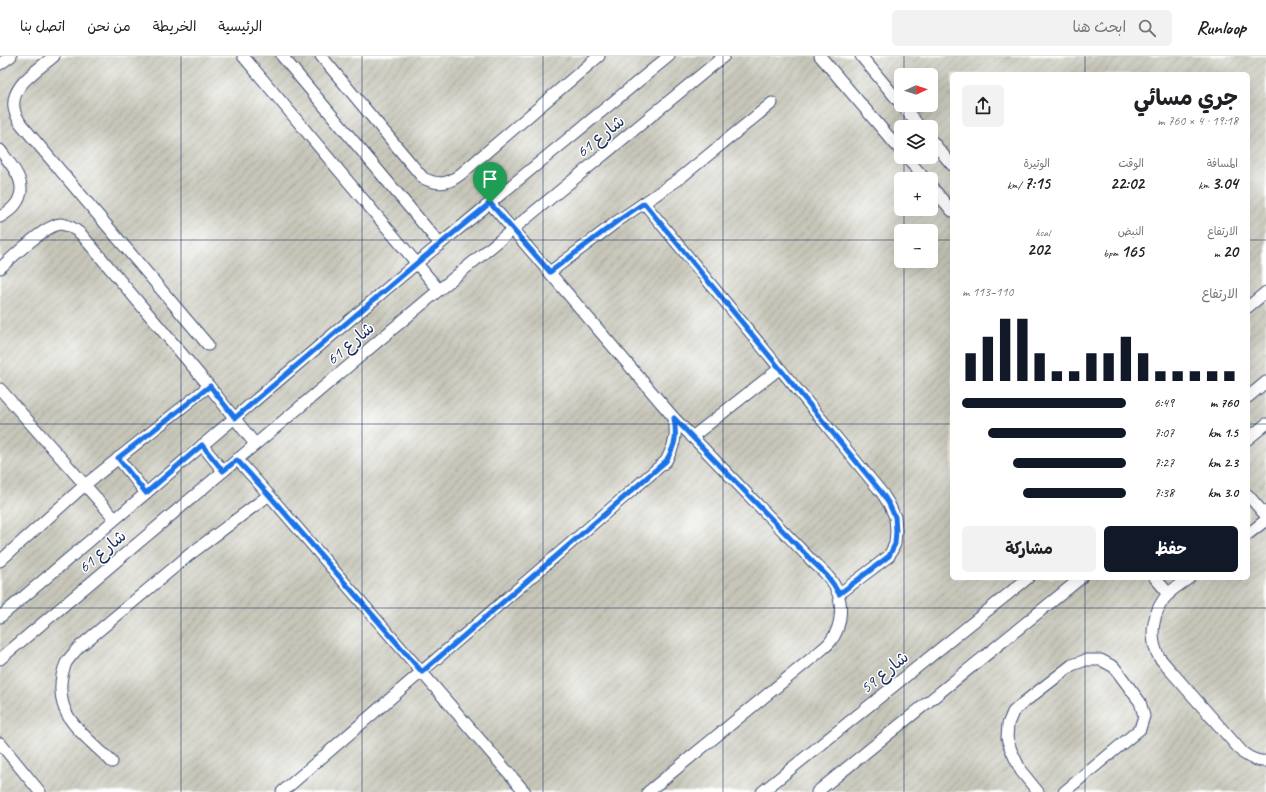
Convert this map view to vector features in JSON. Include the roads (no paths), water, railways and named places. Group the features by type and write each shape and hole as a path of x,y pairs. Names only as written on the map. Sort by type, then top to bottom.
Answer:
{"lane":[{"path":"0,64 10,56"},
{"path":"54,56 19,86 14,99 15,112 21,124 208,345"},
{"path":"243,56 439,290"},
{"path":"282,56 440,244"},
{"path":"321,56 424,178 431,182 440,184 448,182 462,173 599,56"},
{"name":"شارع 61","path":"0,617 417,263 669,56"},
{"name":"شارع 61","path":"0,659 439,290 724,56"},
{"path":"820,56 894,143"},
{"path":"860,56 894,97"},
{"path":"550,272 619,220 679,179 772,103"},
{"path":"907,112 914,120"},
{"path":"938,148 950,163"},
{"path":"0,150 16,170 21,182 20,194 15,205 0,217"},
{"path":"912,164 919,172"},
{"path":"938,194 950,209"},
{"path":"490,203 674,418 824,572 833,582 839,594 841,611 838,627 830,642 648,792"},
{"path":"644,203 882,493 889,504 895,517 896,531 895,544 889,556 839,594"},
{"path":"0,268 53,226 60,224 75,228 210,386 255,444"},
{"path":"1250,305 1266,292"},
{"path":"692,437 779,369"},
{"path":"1250,395 1266,382"},
{"path":"0,561 86,484 210,386"},
{"path":"0,389 86,484 115,519"},
{"path":"282,792 666,461 674,448 676,433 674,418"},
{"path":"1250,437 1266,424"},
{"path":"202,445 223,471"},
{"path":"118,458 146,493"},
{"path":"237,460 269,495 525,792"},
{"path":"112,762 67,715 61,698 61,679 67,663 78,648 184,560 269,495"},
{"path":"1250,497 1266,516"},
{"path":"1250,532 1266,520"},
{"name":"شارع 59","path":"762,792 1026,580"},
{"path":"817,792 1079,580"},
{"path":"1157,580 1169,594"},
{"path":"1186,580 1169,594 1159,607 1153,623 1153,640 1159,656 1243,753 1261,762 1266,761"},
{"path":"1038,792 1021,771 1007,738 1008,724 1014,712 1023,703 1072,665 1086,660 1101,660 1114,667 1140,702 1144,716 1140,729 1064,792"},
{"path":"0,743 40,792"}]}
